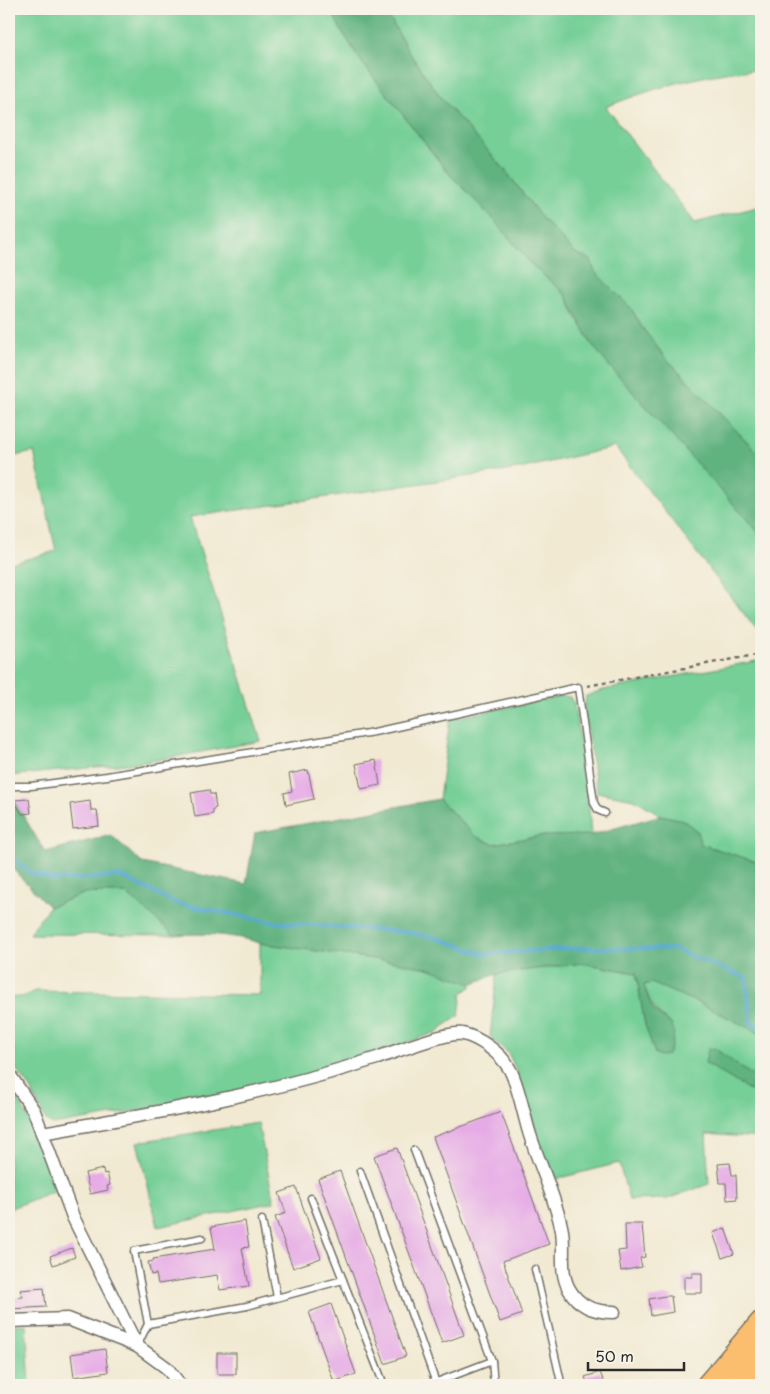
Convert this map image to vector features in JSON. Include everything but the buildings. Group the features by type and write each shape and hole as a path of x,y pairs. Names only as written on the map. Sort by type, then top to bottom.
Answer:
{"highway":[{"path":"708,1385 761,1323"},
{"path":"736,1385 761,1355"}],"street":[{"path":"42,1134 239,1097 374,1059 427,1041 462,1034 492,1048 510,1069 558,1216 562,1233 563,1271 569,1289 579,1302 592,1310 614,1312"},
{"path":"9,1074 34,1111 73,1216 137,1346"},
{"path":"9,1321 68,1319 137,1346 168,1368 180,1385"}],"lane":[{"path":"9,786 32,786 107,776 374,732 578,687 594,803 598,810 605,812"},
{"path":"414,1150 492,1361 494,1385"},
{"path":"360,1171 432,1384 492,1361"},
{"path":"312,1198 384,1385"},
{"path":"262,1220 277,1297"},
{"path":"137,1346 148,1324 134,1251 202,1238"},
{"path":"535,1269 561,1382 554,1385"},
{"path":"148,1324 247,1306 343,1280"}],"path":[{"path":"578,687 761,654"}],"green space":[{"path":"9,9 331,9 340,28 361,61 446,170 496,222 532,265 566,295 576,317 605,361 761,535 761,636 615,447 519,469 190,517 261,741 146,762 9,776 9,564 56,551 34,452 9,457"},
{"path":"331,9 381,9 392,22 410,54 442,99 505,170 541,217 575,253 591,260 595,272 631,308 641,326 664,356 761,456 761,535 605,361 591,343 566,295 532,265 496,222 446,170 361,61 340,28"},
{"path":"381,9 761,10 761,70 702,77 662,87 606,107 695,223 761,206 761,456 664,356 641,326 631,308 594,272 591,260 575,253 541,217 505,170 442,99 410,54 392,22"},
{"path":"761,660 761,863 699,844 698,832 683,820 661,815 634,799 597,792 584,710 586,696 603,690"},
{"path":"562,696 570,697 574,704 587,781 591,835 541,836 493,844 475,836 439,799 450,719"},
{"path":"9,798 14,800 45,852 111,835 142,863 246,884 255,833 439,799 475,836 493,844 541,836 591,835 661,815 683,820 698,832 700,844 761,863 761,1034 699,1003 651,983 644,985 648,999 658,1015 671,1024 674,1031 668,1055 661,1056 655,1054 645,1025 636,973 582,963 497,974 471,984 428,968 395,962 260,943 228,936 207,934 174,935 126,893 85,893 49,907 9,865"},
{"path":"85,893 126,893 174,935 29,934 49,907"},
{"path":"260,943 428,968 471,983 472,986 462,993 459,1016 441,1028 440,1031 273,1088 53,1125 46,1121 30,1087 9,1060 9,997 22,997 35,991 260,995"},
{"path":"582,963 636,973 645,1025 671,1024 657,1012 648,997 644,985 652,983 699,1003 761,1034 761,1082 714,1048 705,1063 761,1097 761,1138 706,1134 709,1184 667,1199 629,1200 619,1163 552,1180 515,1067 508,1053 490,1037 497,974"},
{"path":"714,1048 761,1082 761,1097 705,1063 708,1049"},
{"path":"9,1086 31,1123 56,1190 9,1209"},
{"path":"258,1123 274,1202 158,1227 137,1142"},
{"path":"26,1324 30,1385 9,1385 9,1325"}],"waterway":[{"path":"9,856 31,873 55,880 121,876 175,903 272,922 406,932 437,938 483,954 581,948 674,949 746,978 751,1023 761,1028"},
{"path":"752,1378 761,1377"},
{"path":"690,1385 700,1384"}]}
